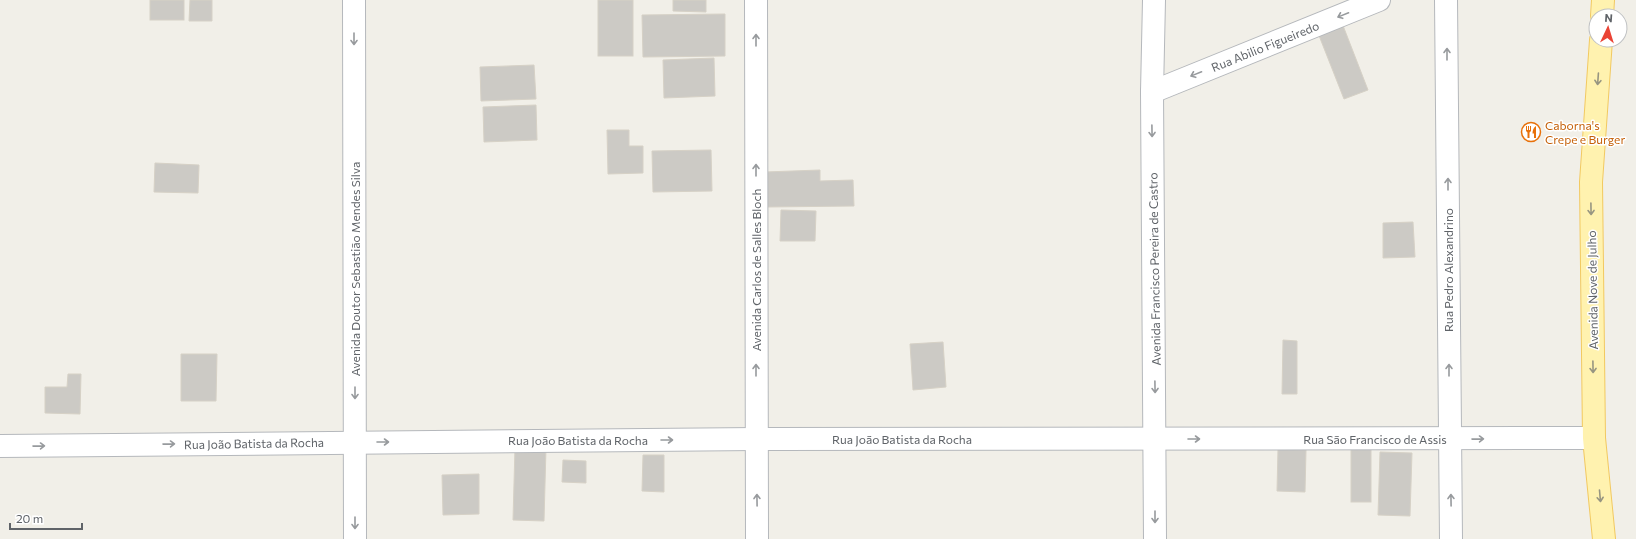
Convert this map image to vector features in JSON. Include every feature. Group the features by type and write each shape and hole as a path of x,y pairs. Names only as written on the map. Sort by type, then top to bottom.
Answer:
{"main road":[{"name":"Avenida Nove de Julho","path":"1599,48 1591,182 1594,438 1604,539"}],"street":[{"name":"Avenida Doutor Sebastião Mendes Silva","path":"354,0 355,539"},
{"name":"Avenida Carlos de Salles Bloch","path":"756,0 757,539"},
{"name":"Avenida Francisco Pereira de Castro","path":"1154,0 1152,92 1155,539"},
{"name":"Rua Abilio Figueiredo","path":"1152,92 1379,0"},
{"name":"Rua Pedro Alexandrino","path":"1446,0 1451,539"},
{"name":"Rua São Francisco de Assis","path":"1155,439 1594,438"},
{"name":"Rua João Batista da Rocha","path":"0,446 756,439 1155,439"}],"building":[{"path":"150,0 184,0 184,20 150,20"},
{"path":"190,0 212,0 212,21 189,21"},
{"path":"598,0 633,0 633,56 598,56"},
{"path":"673,0 706,0 706,12 673,11"},
{"path":"725,14 725,56 643,57 642,15"},
{"path":"1342,23 1368,90 1344,99 1318,33"},
{"path":"714,58 715,96 664,98 663,60"},
{"path":"534,65 536,99 481,101 480,67"},
{"path":"536,105 537,140 484,142 483,107"},
{"path":"607,130 629,130 629,146 643,146 643,173 608,174"},
{"path":"711,150 712,191 653,192 652,151"},
{"path":"155,163 199,165 198,193 154,192"},
{"path":"820,170 820,181 853,180 854,206 766,207 765,172"},
{"path":"781,210 816,211 815,241 780,241"},
{"path":"1413,222 1415,257 1383,258 1383,223"},
{"path":"1283,340 1297,341 1297,394 1282,394"},
{"path":"943,342 946,387 913,390 910,344"},
{"path":"181,354 217,354 216,401 181,401"},
{"path":"68,374 81,374 80,414 45,413 45,387 67,387"},
{"path":"515,447 546,448 544,521 513,520"},
{"path":"1351,447 1371,447 1371,502 1351,502"},
{"path":"1278,449 1306,450 1305,492 1277,491"},
{"path":"1380,452 1412,453 1410,516 1378,515"},
{"path":"643,455 664,455 664,492 642,491"},
{"path":"563,460 586,461 586,483 562,482"},
{"path":"479,474 479,514 443,515 442,475"}],"place":[{"name":"Caborna's Crepe e Burger","path":"1531,132"}]}
